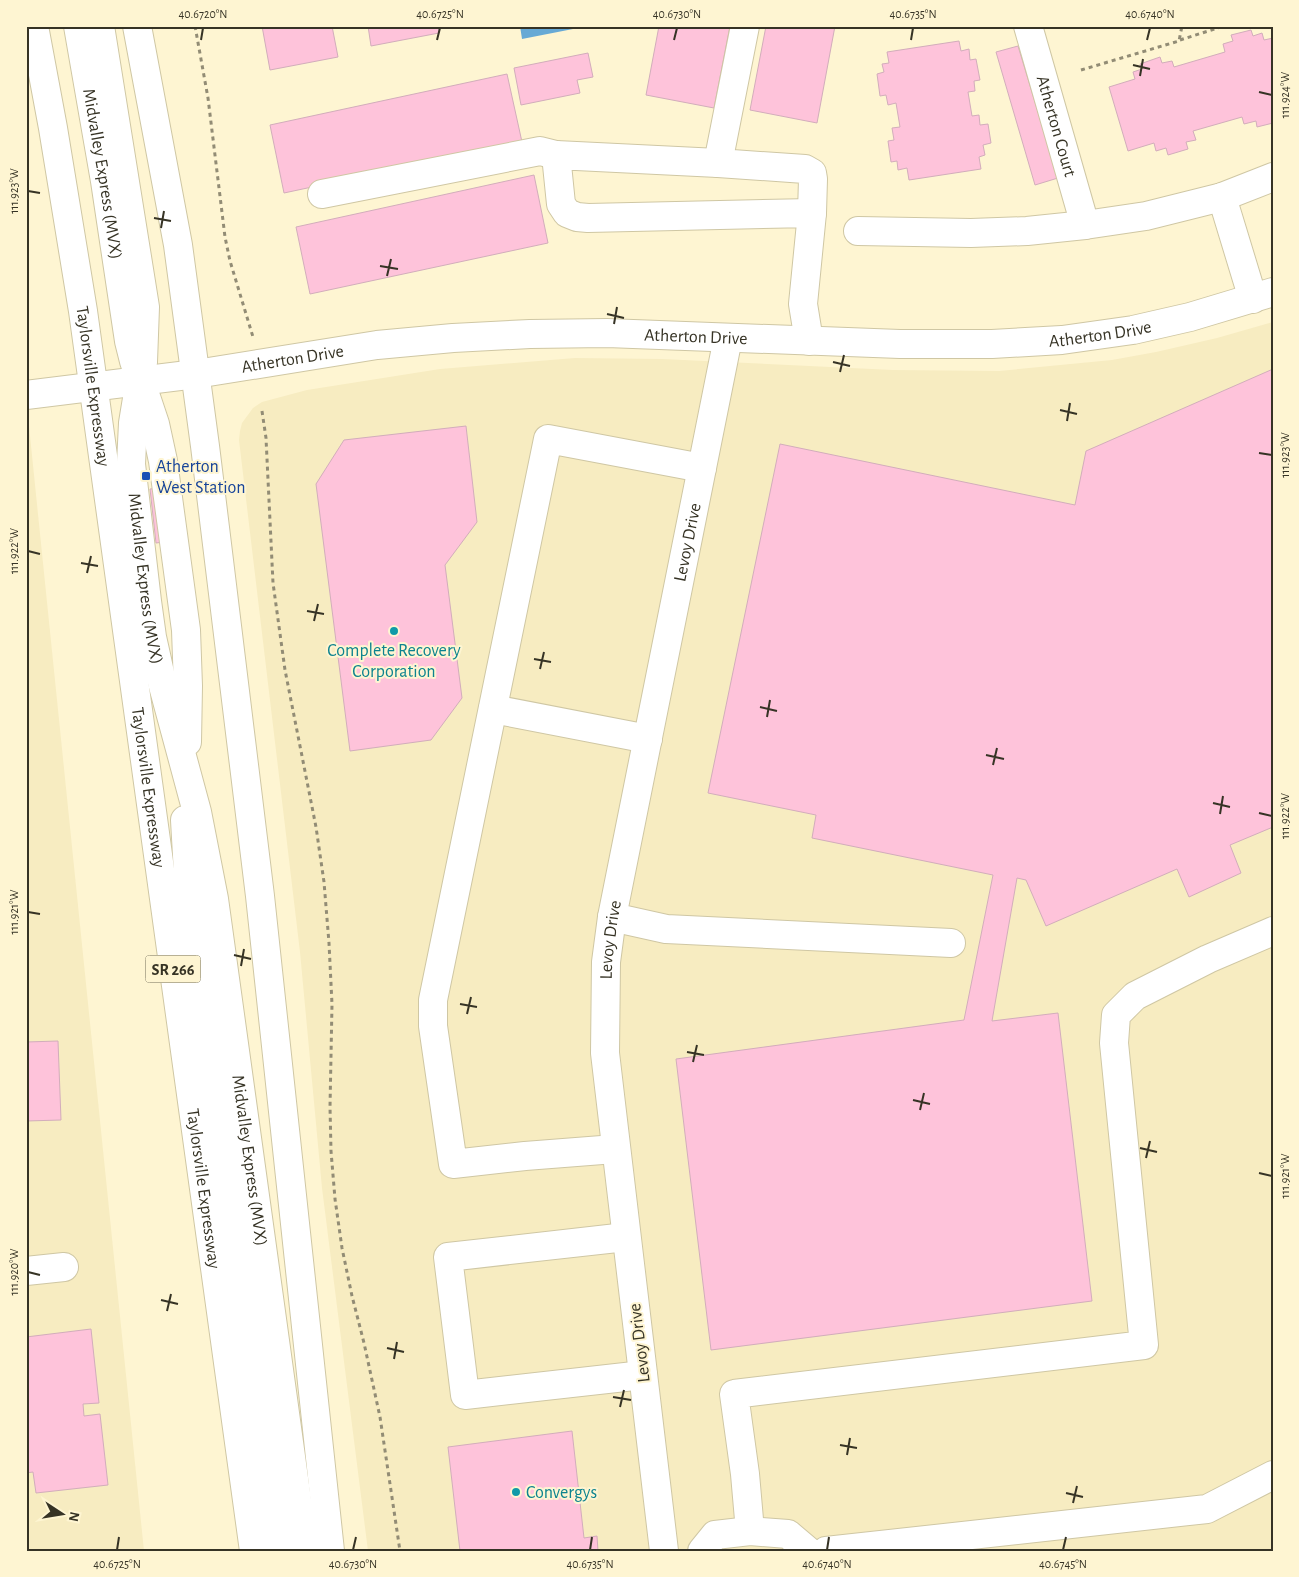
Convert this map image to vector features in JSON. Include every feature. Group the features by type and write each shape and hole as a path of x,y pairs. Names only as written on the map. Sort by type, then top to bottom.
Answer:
{"street":[{"name":"Taylorsville Expressway","path":"34,26 83,311 254,1551"},
{"name":"Midvalley Express (MVX)","path":"78,26 105,181 124,318 132,354 155,424 163,461 186,630 188,686 185,810 189,891 277,1551"},
{"name":"Midvalley Express (MVX)","path":"100,26 145,307 145,344 141,381"},
{"path":"137,26 178,245 196,374 260,896 330,1551"},
{"path":"718,164 745,26"},
{"name":"Atherton Court","path":"1028,26 1085,225"},
{"path":"322,194 540,151 556,155 805,169 812,173 813,179 812,213 803,304 809,341"},
{"path":"556,155 561,204 567,213 577,217 812,213"},
{"path":"858,231 971,233 1027,231 1085,225 1146,216 1222,197 1273,177"},
{"path":"1222,197 1263,296"},
{"name":"Atherton Drive","path":"26,395 196,374 377,345 454,338 530,334 607,333 900,344 992,344 1062,340 1143,328 1190,318 1263,296"},
{"name":"Levoy Drive","path":"664,1551 604,1053 606,962 612,917 728,338"},
{"path":"615,1149 453,1164 433,1026 433,1000 548,439 702,468"},
{"path":"493,709 648,739"},
{"name":"Midvalley Express (MVX)","path":"186,773 197,812 214,899 304,1551"},
{"path":"612,917 666,929 951,943"},
{"path":"750,1531 745,1474 734,1394 1144,1345 1114,1043 1116,1015 1135,996 1208,959 1273,931"},
{"path":"626,1237 448,1257 449,1267 465,1394 643,1375"},
{"path":"26,1271 64,1267"},
{"path":"826,1551 1207,1509 1273,1475"},
{"path":"702,1551 715,1535 750,1531 788,1534 808,1551"}],"path":[{"path":"195,26 208,98 225,238 254,340"},
{"path":"1179,40 1182,26"},
{"path":"1082,70 1224,26"},
{"path":"262,411 266,438 273,584 285,670 316,827 324,882 332,1004 330,1107 335,1199 342,1248 380,1416 400,1551"}],"shaded area":[{"path":"1273,322 1273,1551 368,1551 322,1188 300,952 239,440 242,423 253,408 262,402 307,390 440,369 575,358 662,359 893,370 999,371 1112,360 1217,338"},
{"path":"26,426 29,426 144,1551 26,1551"}],"water":[{"path":"520,26 573,26 573,29 522,39"}],"building":[{"path":"262,26 332,26 338,57 270,70"},
{"path":"368,26 438,26 439,33 371,46"},
{"path":"659,26 730,26 714,108 646,95"},
{"path":"766,26 835,26 817,123 750,110"},
{"path":"1251,30 1253,36 1262,33 1264,40 1273,38 1273,123 1257,127 1256,121 1244,124 1242,117 1193,131 1196,140 1186,142 1188,149 1168,155 1166,148 1156,151 1154,143 1128,151 1109,87 1135,79 1133,72 1142,69 1140,64 1160,57 1162,63 1172,61 1174,67 1225,52 1223,44 1233,41 1231,35"},
{"path":"959,41 961,51 969,49 970,60 976,59 980,80 974,81 975,91 968,92 972,116 979,115 980,125 988,124 991,143 983,145 985,155 979,157 981,169 909,180 907,168 898,170 897,161 891,162 888,141 894,140 892,128 900,127 896,103 888,105 886,95 880,96 877,74 884,72 882,64 889,63 887,52"},
{"path":"1018,46 1058,178 1035,185 996,52"},
{"path":"588,53 593,77 577,80 580,93 521,105 514,68"},
{"path":"507,74 522,142 284,193 270,125"},
{"path":"534,175 548,243 310,294 296,227"},
{"path":"1273,369 1273,827 1230,845 1241,873 1189,897 1177,869 1046,926 1026,880 1017,878 992,1021 1058,1013 1092,1301 711,1350 676,1059 964,1020 993,875 812,838 816,815 708,793 780,444 1075,505 1086,451"},
{"name":"Complete Recovery Corporation","path":"466,426 477,522 445,565 462,698 431,740 350,751 316,484 344,440"},
{"path":"159,488 164,542 156,543 150,489"},
{"path":"58,1041 61,1120 26,1121 26,1042"},
{"path":"91,1329 99,1403 83,1404 84,1416 100,1414 108,1485 36,1493 33,1472 26,1473 26,1337"},
{"name":"Convergys","path":"572,1431 584,1538 597,1536 598,1551 460,1551 448,1447"}],"place":[{"name":"Atherton West Station","path":"146,476"},
{"name":"Complete Recovery Corporation","path":"394,631"},
{"name":"Convergys","path":"516,1492"}]}
